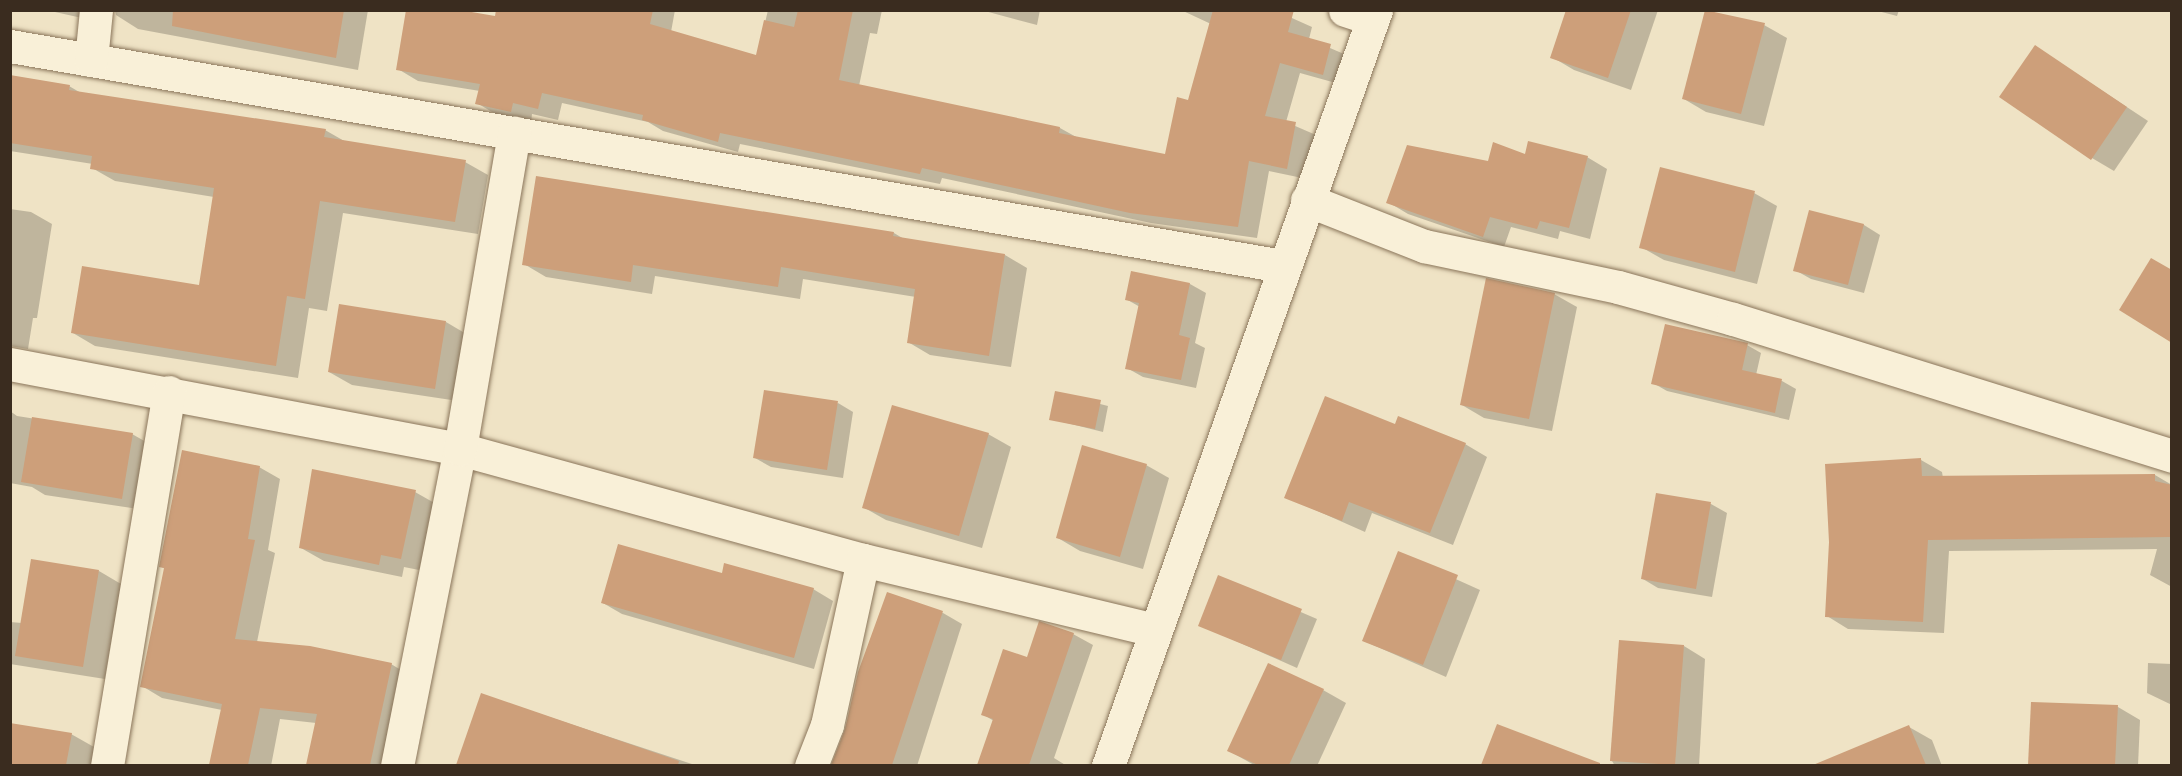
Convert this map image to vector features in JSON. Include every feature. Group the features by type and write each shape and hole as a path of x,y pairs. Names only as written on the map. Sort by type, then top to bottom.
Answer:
{"street":[{"path":"91,60 96,10"},
{"path":"1108,765 1307,200 1365,13"},
{"path":"10,46 1282,266"},
{"path":"398,765 460,449 514,133"},
{"path":"1307,200 1424,246 1618,287 1733,319 2172,456"},
{"path":"10,364 169,392 460,449 863,560 1155,630"},
{"path":"107,765 169,392"},
{"path":"811,765 827,725 863,560"}],"building":[{"path":"173,10 344,10 336,58 172,26"},
{"path":"406,10 460,10 495,16 496,10 653,10 650,24 756,55 764,20 794,27 798,10 853,10 839,80 1060,127 1059,133 1165,154 1177,97 1188,100 1213,10 1294,10 1288,32 1331,44 1323,75 1280,63 1265,116 1296,122 1287,169 1249,161 1238,227 1130,213 922,168 920,174 720,133 718,142 642,120 643,115 542,93 538,109 513,103 511,112 475,104 480,84 396,70"},
{"path":"1566,10 1631,10 1608,78 1550,58"},
{"path":"1705,10 1765,23 1741,114 1682,99"},
{"path":"2035,45 2127,107 2091,160 1999,97"},
{"path":"10,75 70,85 69,90 326,129 324,137 466,160 455,222 320,201 305,299 287,296 276,366 71,333 82,266 199,285 214,188 90,169 92,156 10,143"},
{"path":"1528,141 1588,156 1569,228 1540,221 1537,229 1490,217 1483,237 1386,203 1407,145 1488,161 1493,142 1525,154"},
{"path":"1660,167 1755,191 1735,272 1639,248"},
{"path":"536,176 894,232 893,236 1005,254 989,356 907,343 915,289 781,267 778,287 633,265 631,282 522,265"},
{"path":"1809,210 1864,224 1848,285 1793,271"},
{"path":"2151,258 2172,270 2172,343 2119,310"},
{"path":"1131,271 1190,283 1179,335 1190,338 1181,380 1125,369 1139,303 1125,300"},
{"path":"1486,278 1555,293 1529,419 1460,405"},
{"path":"339,304 446,321 435,389 328,372"},
{"path":"1665,324 1748,343 1742,370 1782,379 1775,413 1651,384"},
{"path":"764,390 838,401 827,470 753,458"},
{"path":"1055,391 1101,400 1095,429 1049,420"},
{"path":"1325,396 1395,424 1398,416 1466,443 1430,533 1349,502 1342,521 1284,498"},
{"path":"892,405 989,433 959,536 862,508"},
{"path":"32,417 133,433 122,499 21,482"},
{"path":"1082,445 1147,464 1120,557 1056,538"},
{"path":"182,450 260,466 248,539 255,540 235,639 310,646 392,663 370,765 306,765 317,714 260,708 248,765 209,765 222,704 140,687 164,568 159,567"},
{"path":"1921,458 1922,476 2155,474 2155,481 2172,485 2172,537 1928,540 1923,622 1825,617 1829,542 1825,464"},
{"path":"312,469 416,490 401,559 381,555 379,565 299,548"},
{"path":"1656,493 1711,502 1696,589 1641,579"},
{"path":"618,544 722,573 724,563 814,588 794,658 601,603"},
{"path":"1398,551 1458,575 1423,665 1362,641"},
{"path":"31,559 99,570 83,667 15,656"},
{"path":"1218,575 1302,609 1281,660 1198,626"},
{"path":"887,592 943,611 892,765 831,765 845,729 858,672"},
{"path":"1039,621 1074,633 1029,765 977,765 993,719 981,715 1003,649 1027,657"},
{"path":"1619,640 1684,645 1675,765 1610,761"},
{"path":"1268,663 1324,689 1289,765 1258,765 1227,751"},
{"path":"481,693 679,761 678,765 456,765"},
{"path":"2031,702 2118,705 2115,765 2028,765"},
{"path":"10,723 72,733 66,765 10,765"},
{"path":"1497,724 1600,763 1600,765 1481,765"},
{"path":"1909,725 1926,765 1813,765"}]}
